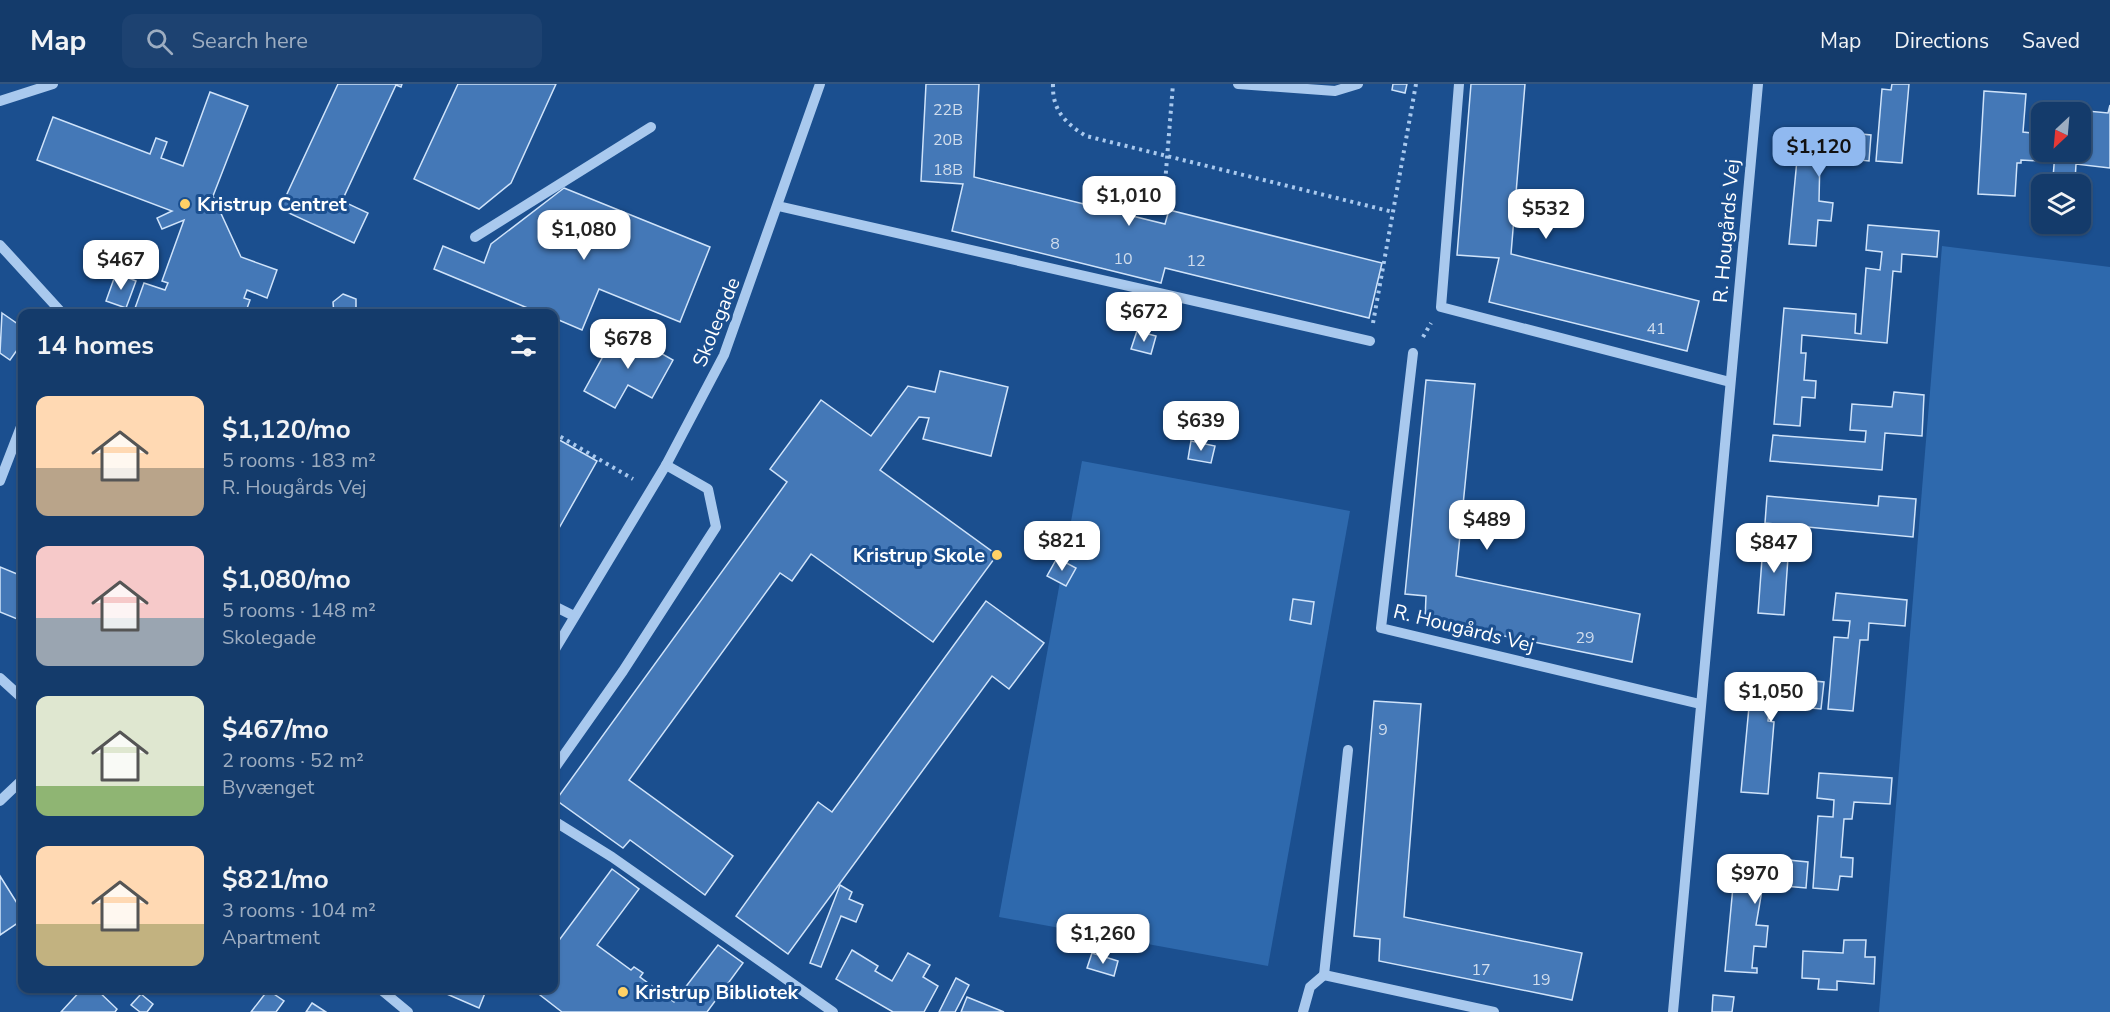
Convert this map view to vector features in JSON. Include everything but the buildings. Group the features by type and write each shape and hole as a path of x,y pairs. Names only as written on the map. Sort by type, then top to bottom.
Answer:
{"street":[{"path":"0,101 53,84"},
{"name":"Skolegade","path":"558,644 666,465 724,355 820,84"},
{"path":"1238,84 1335,91 1358,84"},
{"path":"1458,84 1441,307 1730,382"},
{"name":"R. Hougårds Vej","path":"1673,1012 1758,84"},
{"path":"476,237 651,127"},
{"path":"778,206 1370,341"},
{"path":"0,245 59,309"},
{"name":"R. Hougårds Vej","path":"1413,353 1381,628 1700,704"},
{"path":"0,481 18,434"},
{"path":"558,762 623,670 717,527 708,489 666,465"},
{"path":"558,608 574,616"},
{"path":"0,678 18,694"},
{"path":"1303,1012 1310,987 1324,975 1348,750"},
{"path":"0,801 18,784"},
{"path":"558,823 612,857 833,1012"},
{"path":"1324,975 1494,1012"},
{"path":"385,993 408,1012"}],"path":[{"path":"1053,84 1052,96 1059,114 1086,136 1393,212"},
{"path":"1164,196 1173,84"},
{"path":"1370,341 1416,84"},
{"path":"1413,353 1441,307"},
{"path":"558,435 651,490"}],"shaded area":[{"path":"1942,246 2110,267 2110,1012 1879,1012"},
{"path":"1082,461 1350,511 1268,966 999,917"}],"place":[{"name":"Kristrup Centret","path":"185,204"},
{"name":"Kristrup Skole","path":"997,555"},
{"name":"Kristrup Bibliotek","path":"623,992"}]}
